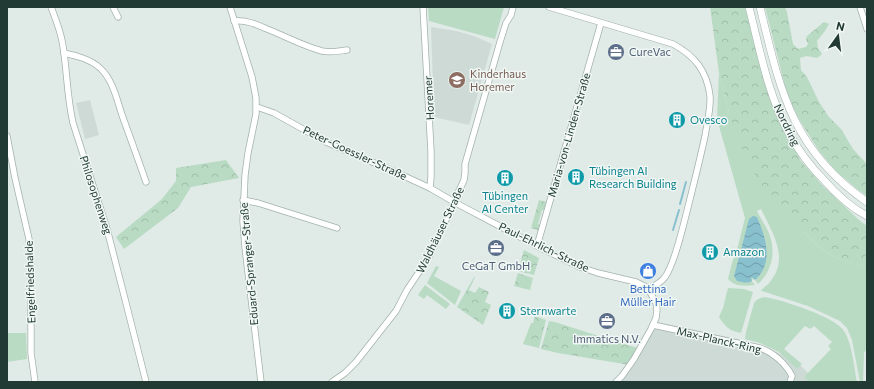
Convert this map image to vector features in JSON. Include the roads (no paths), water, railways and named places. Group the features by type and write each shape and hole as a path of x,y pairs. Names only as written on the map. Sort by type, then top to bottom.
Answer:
{"street":[{"name":"Philosophenweg","path":"51,7 61,36 73,123 107,229 146,382"},
{"path":"114,7 118,17"},
{"name":"Eduard-Spranger-Straße","path":"230,7 252,77 257,107 245,168 243,221 261,382"},
{"name":"Horemer","path":"423,7 431,151 430,188"},
{"name":"Waldhäuser Straße","path":"335,381 360,358 396,311 407,290 430,255 464,180 466,172 465,164 500,42 513,7"},
{"path":"549,7 673,44 689,54 698,63 706,81 710,97 708,120 699,166 672,262 666,277 648,289 654,298 657,310 656,318 634,359 616,382"},
{"name":"Nordring","path":"749,7 769,84 780,114 790,134 805,158 825,182 843,199 867,216"},
{"name":"Nordring","path":"760,7 779,81 786,102 798,128 825,166 844,184 867,202"},
{"path":"860,7 867,28"},
{"path":"234,21 247,21 256,24 323,51 332,52 347,50"},
{"name":"Maria-von-Linden-Straße","path":"537,246 602,23"},
{"path":"64,53 93,62 107,76 146,182"},
{"name":"Peter-Goessler-Straße","path":"257,107 274,113 326,142 430,188 454,202"},
{"name":"Engelfriedshalde","path":"7,136 29,239 31,264 31,352 35,382"},
{"path":"243,200 258,203 337,228"},
{"name":"Paul-Ehrlich-Straße","path":"454,202 580,267 636,282 642,284 648,289"},
{"name":"Max-Planck-Ring","path":"653,325 767,350 787,367 791,379"}],"water":[{"path":"753,216 757,217 763,233 766,250 765,266 755,280 752,277 752,281 737,281 734,276 749,219"}],"waterway":[{"path":"680,204 686,182"},
{"path":"673,230 679,210"}],"place":[{"name":"CureVac","path":"616,52"},
{"name":"Kinderhaus Horemer","path":"457,80"},
{"name":"Ovesco","path":"677,120"},
{"name":"Tübingen AI Research Building","path":"576,177"},
{"name":"Tübingen AI Center","path":"505,178"},
{"name":"CeGaT GmbH","path":"496,248"},
{"name":"Amazon","path":"710,252"},
{"name":"Bettina Müller Hair","path":"648,271"},
{"name":"Sternwarte","path":"507,311"},
{"name":"Immatics N.V.","path":"607,321"}]}
